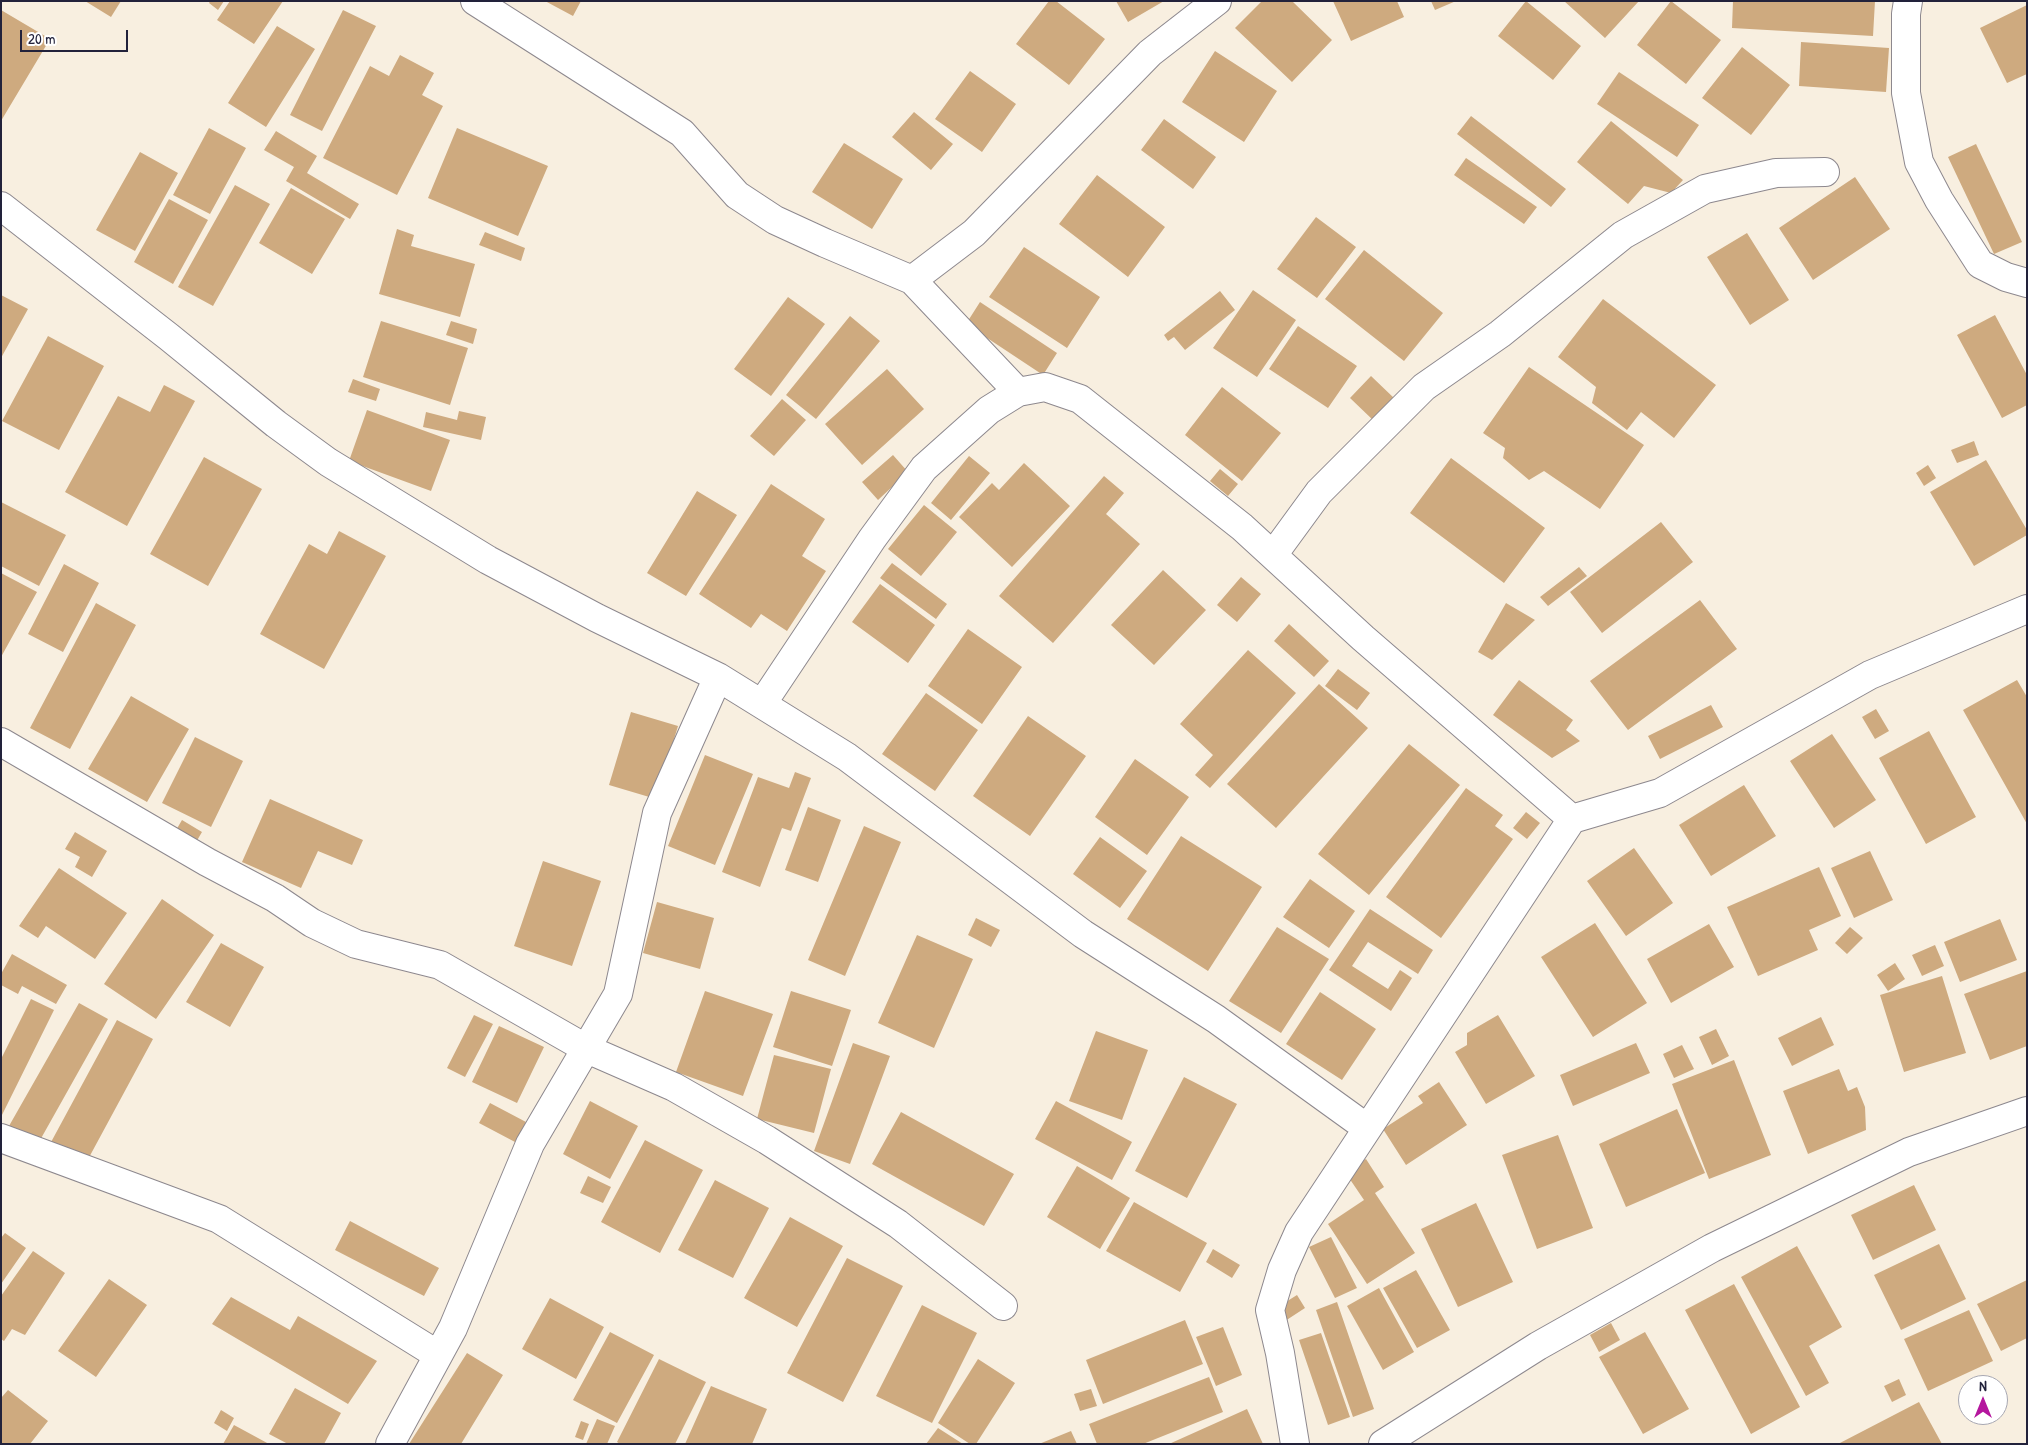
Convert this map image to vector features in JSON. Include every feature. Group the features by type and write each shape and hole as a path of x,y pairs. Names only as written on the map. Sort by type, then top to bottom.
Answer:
{"street":[{"path":"475,1 682,133 737,195 775,220 912,280 1018,392"},
{"path":"912,280 974,233 1150,53 1217,1"},
{"path":"1908,1 1906,14 1906,93 1919,162 1980,264 2006,277 2027,283"},
{"path":"1273,555 1319,492 1424,387 1500,334 1623,234 1705,190 1776,173 1825,172"},
{"path":"1,206 169,336 276,424 328,462 488,560 597,618 718,678 847,757 1083,934 1216,1019 1367,1128"},
{"path":"762,704 872,539 924,468 989,410 1018,392 1045,387 1080,399 1242,527 1363,638 1572,819"},
{"path":"1295,1444 1280,1353 1270,1310 1282,1270 1299,1232 1572,819 1660,792 1870,674 2027,609"},
{"path":"390,1444 453,1328 530,1144 618,994 657,813 718,678"},
{"path":"1,742 207,862 274,898 312,923 356,944 440,965 587,1049 674,1087 767,1140 898,1224 1004,1306"},
{"path":"1383,1444 1538,1346 1712,1248 1909,1152 2027,1111"},
{"path":"1,1138 219,1219 438,1355"}],"building":[{"path":"85,1 121,1 111,17"},
{"path":"210,1 224,1 218,10 209,3"},
{"path":"230,1 283,1 254,44 217,20"},
{"path":"545,1 581,1 573,16"},
{"path":"1049,1 1056,1 1105,39 1069,85 1016,44"},
{"path":"1116,1 1164,1 1128,22"},
{"path":"1262,1 1292,1 1332,40 1292,82 1235,28"},
{"path":"1333,1 1397,1 1404,17 1351,41"},
{"path":"1431,1 1456,1 1435,10"},
{"path":"1526,1 1581,46 1553,80 1498,36"},
{"path":"1564,1 1639,1 1605,38"},
{"path":"1671,1 1721,40 1686,84 1637,45"},
{"path":"1733,1 1875,1 1873,36 1732,28"},
{"path":"2027,5 2027,74 2007,83 1980,28"},
{"path":"1,10 50,39 1,121"},
{"path":"343,10 376,26 322,131 290,115"},
{"path":"277,26 315,49 266,127 228,103"},
{"path":"1801,42 1889,48 1886,92 1799,86"},
{"path":"1742,47 1790,85 1751,135 1702,98"},
{"path":"1215,51 1277,91 1244,142 1182,102"},
{"path":"400,55 434,73 422,95 443,106 397,195 323,158 370,66 389,76"},
{"path":"970,71 1016,104 982,152 935,119"},
{"path":"1619,72 1699,125 1677,157 1597,104"},
{"path":"914,112 953,144 931,170 892,137"},
{"path":"1471,116 1566,189 1551,207 1457,134"},
{"path":"1164,119 1216,157 1193,189 1141,150"},
{"path":"1611,121 1683,180 1671,193 1644,186 1628,204 1577,162"},
{"path":"209,128 246,148 210,214 173,195"},
{"path":"457,128 548,166 518,236 428,198"},
{"path":"276,131 317,156 307,173 359,204 350,219 286,181 294,167 264,150"},
{"path":"844,143 903,179 872,229 812,192"},
{"path":"1976,144 2022,242 1994,254 1948,157"},
{"path":"140,152 178,173 135,251 96,230"},
{"path":"1466,158 1537,207 1524,224 1454,175"},
{"path":"1097,175 1165,227 1128,277 1059,224"},
{"path":"1855,177 1890,229 1813,280 1779,228"},
{"path":"235,185 270,204 213,306 178,287"},
{"path":"291,188 345,219 312,274 259,243"},
{"path":"169,199 208,220 173,284 134,262"},
{"path":"1316,217 1356,247 1317,298 1277,269"},
{"path":"397,229 414,235 411,246 475,264 460,317 379,294"},
{"path":"485,232 525,248 521,261 479,245"},
{"path":"1747,233 1789,300 1750,325 1707,257"},
{"path":"1024,247 1100,297 1067,348 989,297"},
{"path":"1364,250 1443,313 1404,361 1325,299"},
{"path":"1253,290 1296,320 1257,377 1213,348"},
{"path":"1220,291 1235,310 1185,350 1174,337 1168,341 1164,335"},
{"path":"1,295 28,309 1,358"},
{"path":"788,297 825,324 771,396 734,369"},
{"path":"1603,299 1716,385 1674,438 1641,412 1627,430 1592,403 1596,387 1558,357"},
{"path":"980,302 1057,353 1043,375 966,324"},
{"path":"1995,315 2027,375 2027,405 2002,418 1957,335"},
{"path":"850,316 880,341 816,419 786,395"},
{"path":"381,321 468,348 450,405 363,377"},
{"path":"451,321 477,329 473,344 446,335"},
{"path":"1298,326 1357,366 1328,408 1269,369"},
{"path":"48,336 104,366 59,450 2,421"},
{"path":"1529,367 1644,445 1600,509 1544,471 1529,480 1503,458 1505,448 1483,433"},
{"path":"887,369 924,409 862,465 825,424"},
{"path":"1371,376 1395,399 1374,421 1350,398"},
{"path":"353,379 380,389 376,401 348,392"},
{"path":"164,385 195,401 127,526 65,492 118,396 150,412"},
{"path":"1222,387 1281,433 1242,481 1185,435"},
{"path":"782,399 806,420 774,456 750,436"},
{"path":"367,410 450,440 431,491 349,461"},
{"path":"459,411 486,417 481,440 423,427 426,412 457,420"},
{"path":"1974,441 1979,455 1957,463 1951,450"},
{"path":"893,455 908,472 878,500 862,482"},
{"path":"969,456 990,473 951,520 931,503"},
{"path":"204,457 262,489 208,586 150,554"},
{"path":"1451,458 1545,528 1504,583 1410,513"},
{"path":"1986,460 2027,530 2027,535 1974,566 1930,492"},
{"path":"1024,463 1070,506 1012,567 959,517 992,483 999,490"},
{"path":"1928,465 1936,478 1924,486 1916,473"},
{"path":"1220,469 1238,484 1228,496 1210,481"},
{"path":"1104,476 1124,493 1106,514 1140,544 1053,643 999,596"},
{"path":"771,484 825,519 802,556 826,571 787,631 761,614 751,628 699,594"},
{"path":"697,491 737,515 686,596 647,573"},
{"path":"1,502 66,535 39,586 1,566"},
{"path":"924,505 957,532 921,576 888,549"},
{"path":"1661,522 1693,562 1602,633 1570,592"},
{"path":"339,531 386,556 324,669 260,634 309,544 327,554"},
{"path":"892,563 947,604 936,619 880,578"},
{"path":"64,564 99,583 63,652 28,634"},
{"path":"1579,567 1587,576 1548,606 1540,597"},
{"path":"1163,570 1206,610 1154,665 1111,625"},
{"path":"1,573 37,592 1,657"},
{"path":"1241,577 1261,594 1237,622 1217,605"},
{"path":"880,584 935,625 908,663 852,622"},
{"path":"1700,600 1737,649 1628,730 1590,681"},
{"path":"96,603 136,625 70,749 30,728"},
{"path":"1506,603 1535,620 1492,660 1478,652"},
{"path":"1289,624 1329,661 1314,677 1274,641"},
{"path":"968,629 1022,667 982,724 928,686"},
{"path":"1248,650 1296,693 1210,788 1195,775 1213,755 1180,724"},
{"path":"1338,669 1370,693 1357,710 1325,686"},
{"path":"1519,680 1573,720 1566,730 1580,741 1552,758 1493,715"},
{"path":"2017,680 2027,697 2027,824 1963,710"},
{"path":"1319,684 1368,728 1276,828 1227,784"},
{"path":"926,693 978,730 935,791 882,754"},
{"path":"131,696 189,729 147,802 88,769"},
{"path":"1711,705 1723,727 1660,759 1648,736"},
{"path":"1876,709 1889,731 1875,739 1862,717"},
{"path":"631,712 678,726 656,799 609,785"},
{"path":"1028,716 1086,756 1030,836 973,796"},
{"path":"1929,731 1976,817 1926,844 1879,758"},
{"path":"1832,734 1876,800 1834,828 1790,761"},
{"path":"195,737 243,761 211,827 162,803"},
{"path":"1409,744 1460,785 1369,895 1318,854"},
{"path":"705,755 753,774 715,865 668,846"},
{"path":"1135,759 1189,797 1147,855 1095,817"},
{"path":"795,772 811,778 791,831 782,828 760,887 722,872 758,777 789,788"},
{"path":"1744,785 1776,836 1711,876 1679,825"},
{"path":"1466,788 1503,815 1495,826 1513,839 1441,938 1386,897"},
{"path":"270,799 363,840 352,865 318,851 301,888 242,862"},
{"path":"808,807 841,820 818,882 785,870"},
{"path":"1526,812 1540,823 1527,839 1513,828"},
{"path":"182,820 202,832 192,849 172,837"},
{"path":"864,826 901,842 845,976 808,960"},
{"path":"75,832 107,851 92,877 75,867 80,857 65,849"},
{"path":"1181,836 1262,887 1208,971 1127,919"},
{"path":"1100,837 1147,871 1120,908 1073,874"},
{"path":"1634,848 1673,903 1626,936 1587,881"},
{"path":"1870,851 1893,900 1854,918 1831,868"},
{"path":"543,861 601,881 572,966 514,946"},
{"path":"1819,867 1841,916 1809,930 1818,950 1758,976 1727,907"},
{"path":"59,868 127,913 95,959 46,926 38,938 19,926"},
{"path":"1310,879 1355,911 1329,948 1283,917"},
{"path":"162,899 214,935 156,1019 104,984"},
{"path":"657,902 714,918 700,969 643,953"},
{"path":"1370,909 1433,950 1418,974 1368,942 1352,966 1388,989 1400,970 1412,978 1391,1011 1329,970"},
{"path":"976,918 1000,930 991,947 968,935"},
{"path":"2000,919 2017,960 1960,982 1944,942"},
{"path":"1595,923 1647,1003 1593,1037 1541,957"},
{"path":"1709,924 1734,967 1671,1003 1647,959"},
{"path":"1277,927 1329,959 1281,1033 1229,1001"},
{"path":"1850,927 1863,938 1847,954 1835,943"},
{"path":"917,935 973,959 934,1048 878,1023"},
{"path":"221,943 264,967 230,1027 186,1002"},
{"path":"1935,945 1944,966 1922,976 1912,955"},
{"path":"12,954 67,985 56,1004 22,986 18,994 1,985 1,974"},
{"path":"1895,963 1905,979 1888,991 1877,975"},
{"path":"2027,971 2027,1046 1990,1060 1964,994"},
{"path":"1942,976 1966,1053 1904,1072 1880,995"},
{"path":"705,991 773,1014 743,1096 676,1072"},
{"path":"791,991 851,1010 832,1066 773,1047"},
{"path":"1320,992 1376,1029 1342,1080 1286,1044"},
{"path":"31,999 54,1010 1,1117 1,1059"},
{"path":"79,1003 108,1019 39,1142 9,1126"},
{"path":"474,1015 493,1024 465,1077 447,1068"},
{"path":"1498,1015 1535,1076 1486,1104 1455,1052 1467,1045 1467,1033"},
{"path":"1821,1017 1834,1045 1792,1066 1778,1038"},
{"path":"117,1020 153,1039 86,1163 50,1144"},
{"path":"499,1026 544,1047 517,1103 472,1082"},
{"path":"1716,1029 1729,1056 1712,1065 1699,1037"},
{"path":"1096,1031 1148,1050 1122,1120 1069,1101"},
{"path":"853,1043 890,1056 850,1164 814,1151"},
{"path":"1636,1043 1650,1073 1573,1106 1560,1075"},
{"path":"1682,1045 1694,1069 1674,1078 1663,1054"},
{"path":"774,1055 831,1069 814,1133 757,1119"},
{"path":"1734,1060 1771,1155 1709,1179 1672,1084"},
{"path":"1839,1069 1848,1091 1857,1087 1865,1107 1866,1130 1808,1154 1783,1091"},
{"path":"1184,1077 1237,1104 1187,1198 1135,1171"},
{"path":"1439,1082 1467,1125 1406,1165 1383,1129 1423,1103 1418,1096"},
{"path":"590,1101 638,1126 610,1179 563,1154"},
{"path":"1056,1101 1132,1142 1112,1180 1035,1139"},
{"path":"490,1103 526,1122 515,1142 479,1123"},
{"path":"1677,1109 1705,1173 1626,1207 1599,1144"},
{"path":"901,1112 1014,1174 984,1226 872,1164"},
{"path":"1558,1135 1593,1228 1537,1249 1502,1155"},
{"path":"645,1140 703,1170 660,1253 601,1222"},
{"path":"1366,1159 1384,1187 1375,1193 1415,1253 1367,1284 1328,1224 1364,1200 1345,1172"},
{"path":"1077,1166 1130,1198 1100,1249 1047,1217"},
{"path":"588,1176 611,1187 603,1203 580,1193"},
{"path":"715,1180 769,1208 733,1278 678,1250"},
{"path":"1914,1185 1936,1230 1873,1260 1851,1215"},
{"path":"1134,1202 1207,1243 1180,1292 1106,1251"},
{"path":"1476,1203 1513,1282 1458,1307 1421,1229"},
{"path":"790,1217 843,1246 797,1327 744,1298"},
{"path":"350,1221 439,1268 424,1296 335,1250"},
{"path":"5,1233 26,1248 1,1284 1,1238"},
{"path":"1331,1237 1357,1288 1335,1298 1309,1247"},
{"path":"1939,1244 1966,1299 1901,1330 1874,1275"},
{"path":"1797,1246 1842,1327 1809,1346 1829,1383 1806,1396 1741,1277"},
{"path":"1213,1249 1240,1265 1232,1278 1206,1262"},
{"path":"33,1251 65,1273 25,1335 12,1329 4,1341 1,1339 1,1296"},
{"path":"847,1258 903,1286 843,1402 787,1373"},
{"path":"1416,1270 1450,1330 1417,1348 1383,1288"},
{"path":"109,1279 147,1305 96,1377 58,1351"},
{"path":"2027,1280 2027,1338 2001,1351 1977,1304"},
{"path":"1734,1284 1800,1407 1751,1434 1685,1310"},
{"path":"1379,1288 1414,1352 1383,1370 1347,1306"},
{"path":"1297,1295 1305,1308 1282,1323 1273,1310"},
{"path":"231,1297 290,1330 298,1316 377,1361 348,1404 212,1324"},
{"path":"550,1298 604,1327 576,1379 522,1349"},
{"path":"1337,1302 1374,1409 1353,1417 1316,1310"},
{"path":"922,1305 977,1333 932,1423 876,1396"},
{"path":"1969,1310 1993,1361 1963,1375 1958,1375 1958,1377 1928,1391 1904,1339"},
{"path":"1185,1320 1203,1364 1103,1404 1086,1360"},
{"path":"1611,1323 1620,1340 1599,1352 1590,1335"},
{"path":"1223,1327 1242,1375 1216,1386 1196,1337"},
{"path":"610,1332 654,1355 617,1423 573,1400"},
{"path":"1645,1332 1689,1409 1643,1434 1599,1357"},
{"path":"1321,1333 1350,1417 1328,1425 1299,1340"},
{"path":"467,1353 503,1375 461,1444 409,1444"},
{"path":"659,1359 706,1382 675,1444 620,1444 617,1442"},
{"path":"978,1359 1015,1383 976,1444 970,1444 938,1423"},
{"path":"1209,1377 1223,1412 1143,1444 1097,1444 1089,1424"},
{"path":"1899,1379 1906,1395 1892,1402 1884,1386"},
{"path":"711,1386 767,1409 752,1444 685,1444"},
{"path":"295,1388 341,1413 324,1444 288,1444 269,1434"},
{"path":"1091,1389 1097,1406 1080,1411 1074,1394"},
{"path":"8,1390 48,1421 30,1444 1,1444 1,1398"},
{"path":"1919,1402 1942,1444 1838,1444"},
{"path":"1247,1409 1263,1444 1169,1444"},
{"path":"221,1410 234,1418 227,1431 214,1423"},
{"path":"597,1419 615,1426 607,1444 586,1444"},
{"path":"581,1421 589,1424 583,1440 575,1437"},
{"path":"234,1425 269,1444 223,1444"},
{"path":"938,1428 963,1444 926,1444"},
{"path":"1071,1431 1077,1444 1039,1444"}]}
